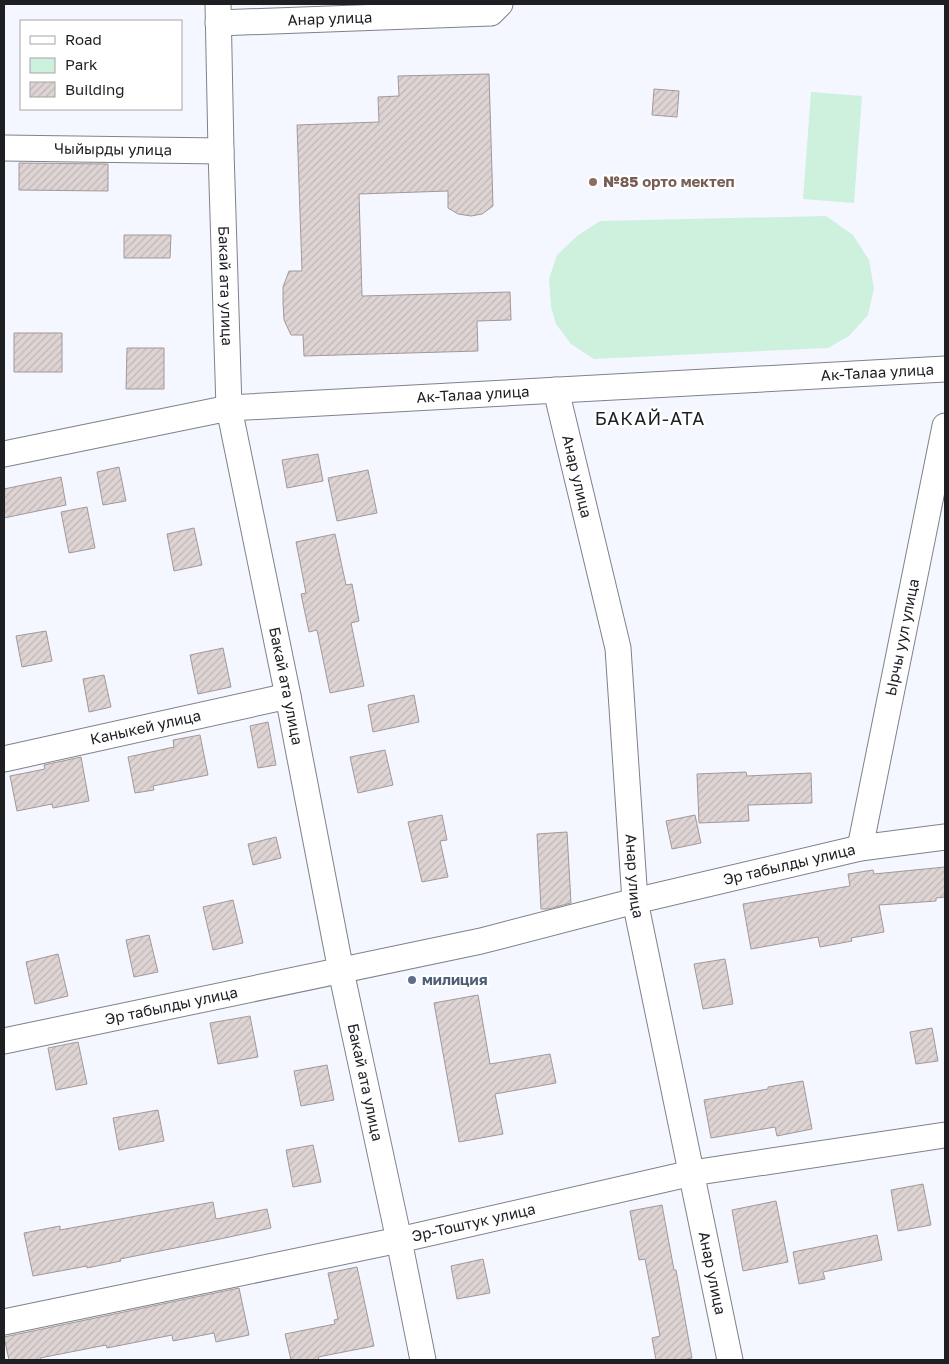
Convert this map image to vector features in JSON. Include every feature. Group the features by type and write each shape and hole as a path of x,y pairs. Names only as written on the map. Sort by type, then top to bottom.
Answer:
{"street":[{"name":"Анар улица","path":"218,14 491,13 500,4"},
{"name":"Бакай ата улица","path":"218,14 229,408 288,696 341,971 423,1360"},
{"name":"Чыйырды улица","path":"4,148 221,151"},
{"name":"Ак-Талаа улица","path":"4,454 229,408 945,369"},
{"name":"Анар улица","path":"556,390 618,648 636,902 730,1360"},
{"name":"Ырчы уул улица","path":"860,848 945,426"},
{"name":"Каныкей улица","path":"4,760 288,696"},
{"name":"Эр табылды улица","path":"4,1042 481,941 860,848 945,837"},
{"name":"Эр-Тоштук улица","path":"4,1322 399,1240 692,1173 945,1135"}],"green space":[{"path":"811,92 862,96 854,203 803,199"},
{"path":"826,216 853,235 869,260 874,288 868,315 849,336 828,348 594,359 571,344 556,324 551,307 549,279 557,255 577,236 600,221"}],"building":[{"path":"489,74 493,206 482,214 471,216 458,214 448,208 448,191 359,194 362,296 510,292 511,320 477,321 478,351 304,356 303,335 291,335 284,320 283,303 283,287 289,271 302,271 297,125 379,122 378,97 399,96 398,76"},
{"path":"654,89 679,91 677,117 652,115"},
{"path":"19,163 108,164 108,191 19,190"},
{"path":"124,235 171,235 170,258 124,258"},
{"path":"14,333 62,333 62,372 14,372"},
{"path":"127,348 164,348 164,389 126,389"},
{"path":"318,454 323,481 287,488 282,460"},
{"path":"119,467 126,501 103,505 97,472"},
{"path":"368,470 377,513 337,521 328,478"},
{"path":"61,477 66,505 4,518 4,489"},
{"path":"87,507 95,548 69,553 61,512"},
{"path":"194,528 202,565 174,571 167,534"},
{"path":"335,534 346,585 352,584 359,621 351,623 364,686 330,693 317,630 309,632 301,594 306,593 296,542"},
{"path":"46,631 52,661 22,667 16,636"},
{"path":"223,648 231,687 198,694 190,655"},
{"path":"104,675 111,707 89,712 83,679"},
{"path":"414,695 419,722 373,732 368,705"},
{"path":"268,722 276,765 258,768 250,726"},
{"path":"200,735 208,775 153,786 154,790 135,793 128,757 174,747 173,740"},
{"path":"385,750 393,785 358,793 350,757"},
{"path":"81,757 89,801 53,808 52,804 17,811 10,776 45,769 44,765"},
{"path":"746,772 747,776 811,773 812,803 748,805 749,821 699,823 697,774"},
{"path":"442,815 447,840 440,841 448,877 422,882 408,822"},
{"path":"695,815 701,843 672,849 666,821"},
{"path":"567,832 571,903 541,909 537,834"},
{"path":"276,837 281,858 253,865 248,844"},
{"path":"945,867 945,897 936,898 936,901 879,905 884,932 851,938 852,941 820,947 818,937 751,949 743,904 850,886 848,874 873,870 874,874"},
{"path":"233,900 243,943 213,950 203,907"},
{"path":"149,935 158,972 134,977 126,940"},
{"path":"58,954 68,996 35,1004 26,962"},
{"path":"725,959 733,1004 703,1009 694,964"},
{"path":"478,995 490,1064 550,1054 556,1083 495,1094 503,1134 459,1142 434,1003"},
{"path":"250,1016 258,1057 218,1064 210,1023"},
{"path":"932,1028 938,1061 916,1064 910,1032"},
{"path":"78,1042 87,1084 56,1090 48,1048"},
{"path":"327,1065 334,1100 301,1106 294,1071"},
{"path":"803,1081 812,1129 777,1136 775,1127 711,1138 704,1100"},
{"path":"158,1110 164,1141 119,1150 113,1118"},
{"path":"313,1145 321,1182 293,1187 286,1150"},
{"path":"923,1184 931,1225 898,1231 891,1190"},
{"path":"776,1201 788,1262 743,1271 732,1210"},
{"path":"213,1202 216,1219 267,1209 271,1228 120,1259 121,1261 87,1268 87,1266 33,1276 24,1233 60,1226 60,1230"},
{"path":"662,1205 692,1358 681,1360 656,1360 652,1338 660,1336 645,1259 639,1260 630,1211"},
{"path":"877,1235 882,1260 823,1272 825,1279 799,1284 793,1252"},
{"path":"483,1259 490,1293 457,1299 451,1266"},
{"path":"357,1267 374,1346 318,1357 319,1360 291,1360 285,1334 335,1324 334,1320 338,1319 328,1273"},
{"path":"239,1288 249,1335 216,1342 214,1333 173,1341 172,1335 107,1348 106,1345 40,1358 41,1360 9,1360 4,1337"}],"place":[{"name":"№85 орто мектеп","path":"593,182"},
{"name":"милиция","path":"412,980"}],"district":[{"name":"БАКАЙ-АТА","path":"650,419"}]}
